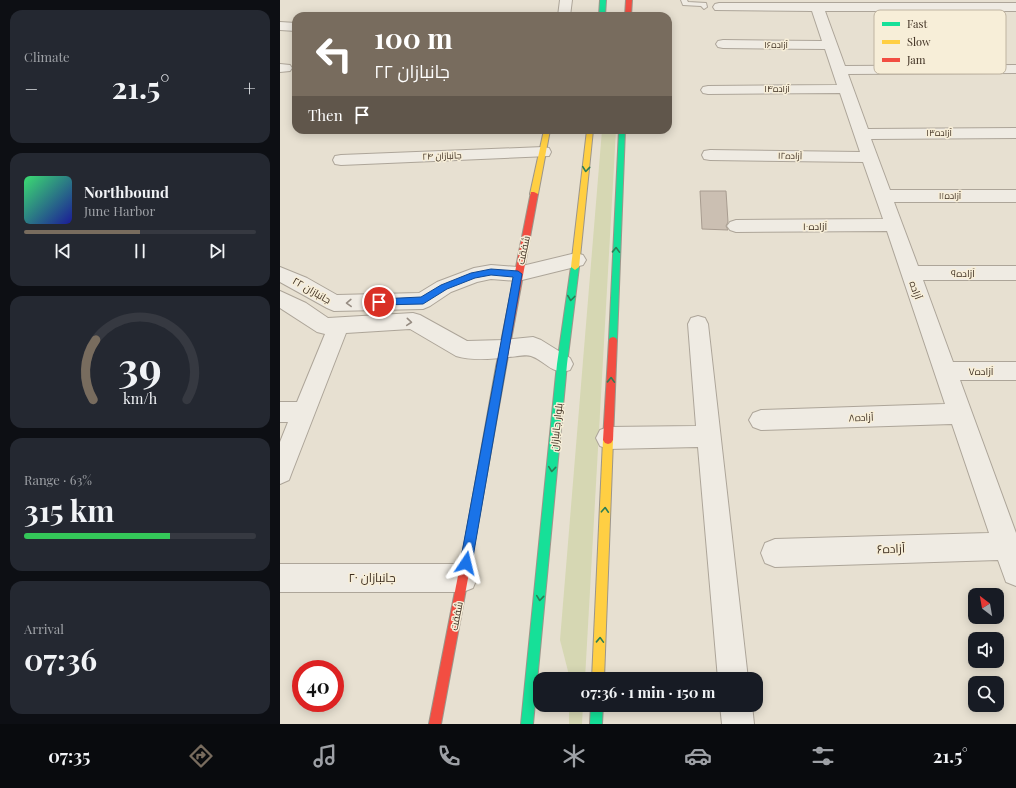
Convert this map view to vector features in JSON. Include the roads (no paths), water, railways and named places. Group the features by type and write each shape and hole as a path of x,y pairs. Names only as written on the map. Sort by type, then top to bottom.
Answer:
{"main road":[{"path":"602,12 603,0"},
{"path":"628,12 629,0"},
{"name":"شفقت","path":"435,724 518,274 546,134"},
{"name":"بلوار جانبازان","path":"527,724 562,364 576,260 590,134"},
{"path":"598,672 622,134"},
{"path":"596,724 597,712"}],"street":[{"path":"564,12 566,0"},
{"path":"719,7 817,8 1016,6"},
{"name":"آزاده","path":"817,8 960,414 1011,546 1016,572"},
{"path":"280,26 292,27"},
{"name":"آزاده۱۶","path":"723,44 830,45"},
{"path":"1006,69 1016,69"},
{"path":"839,70 874,70"},
{"name":"آزاده۱۴","path":"708,90 845,89"},
{"name":"آزاده۱۳","path":"861,134 1016,133"},
{"name":"جانبازان ۲۴","path":"341,160 543,152"},
{"name":"آزاده۱۲","path":"710,156 870,157"},
{"name":"آزاده۱۱","path":"883,196 1016,196"},
{"name":"آزاده۱۰","path":"736,226 894,225"},
{"name":"جانبازان ۲۲","path":"280,274 300,283 334,303 423,301 444,287 474,275 491,272 518,274 576,260"},
{"name":"آزاده۹","path":"910,272 1016,273"},
{"path":"280,299 299,309 324,326 414,321 437,336 464,350 504,349 533,346 562,364"},
{"path":"698,324 732,672"},
{"path":"280,472 339,325"},
{"name":"آزاده۷","path":"945,371 1016,371"},
{"path":"280,412 304,412"},
{"name":"آزاده۸","path":"761,420 960,414"},
{"path":"608,438 709,436"},
{"name":"آزاده۶","path":"775,553 1011,546"},
{"name":"جانبازان ۲۰","path":"280,578 463,578"},
{"path":"737,712 738,724"}],"lane":[{"path":"684,0 685,4 704,4 704,7"}]}
